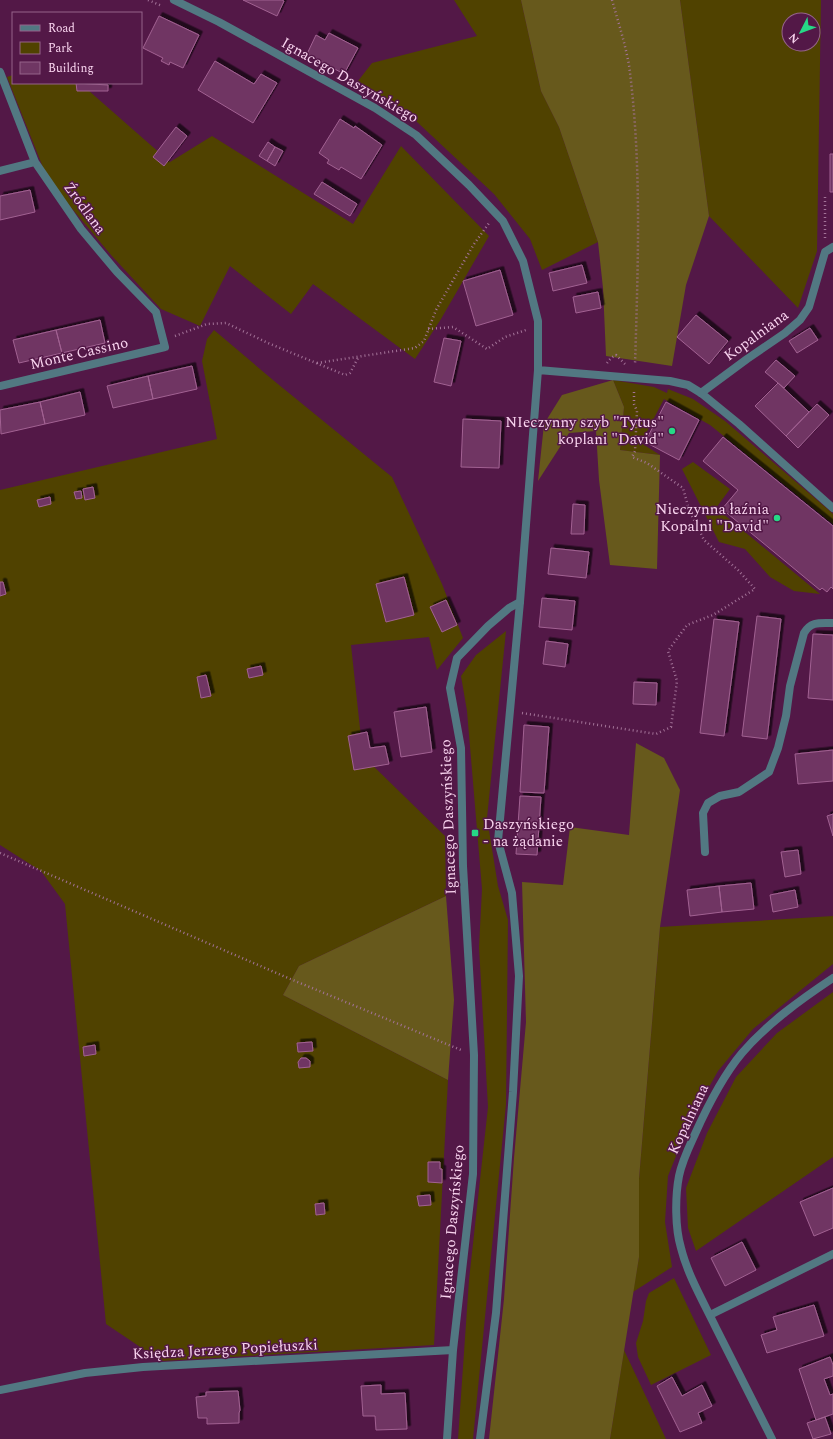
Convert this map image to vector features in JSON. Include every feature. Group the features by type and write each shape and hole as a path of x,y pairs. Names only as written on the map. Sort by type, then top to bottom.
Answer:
{"street":[{"name":"Ignacego Daszyńskiego","path":"174,0 219,22 374,108 416,135 469,184 503,221 523,261 538,325 538,370 520,602 509,608 488,626 457,658 450,688 461,748 462,866 474,1055 473,1174 452,1350 448,1439"},
{"name":"Źródlana","path":"0,72 35,162 81,230 156,312 164,344"},
{"path":"0,171 35,162"},
{"path":"825,252 833,247"},
{"name":"Kopalniana","path":"701,393 746,359 785,333 800,320 809,307 825,252"},
{"name":"Monte Cassino","path":"0,386 164,344"},
{"path":"538,370 670,381 688,385 701,393 739,424 833,508"},
{"path":"480,1439 496,1313 513,1092 519,976 512,893 498,840 520,602"},
{"path":"705,852 702,813 708,803 720,796 739,792 769,772 778,748 786,716 790,686 804,633 808,626 815,623 833,623"},
{"name":"Kopalniana","path":"772,1439 710,1315 680,1248 677,1223 679,1176 683,1162 717,1089 728,1071 760,1035 787,1011 833,978"},
{"path":"710,1315 833,1254"},
{"name":"Księdza Jerzego Popiełuszki","path":"0,1390 70,1376 143,1367 452,1350"}],"path":[{"path":"148,0 167,8"},
{"path":"612,0 628,63 636,132 638,228 635,369"},
{"path":"825,252 826,194"},
{"path":"484,217 492,226"},
{"path":"317,363 415,348 424,341 436,310 474,244 489,223"},
{"path":"164,344 207,324 226,323 268,343 345,375 350,373 359,356"},
{"path":"428,329 453,327 487,349 505,337 538,325"},
{"path":"528,334 529,326"},
{"path":"510,711 656,734 661,732 671,727 677,681 668,651 687,625 713,615 755,589 738,570 704,540 689,510 683,488 646,463 632,457 635,451 637,411 634,404 635,383"},
{"path":"0,853 280,975 474,1055"}],"green space":[{"path":"454,0 521,0 541,91 559,127 598,242 542,270 530,239 494,194 416,121 358,81 372,63 477,36"},
{"path":"680,0 821,0 821,12 781,12 781,52 820,52 817,251 798,308 709,216"},
{"path":"12,75 12,84 81,84 170,162 212,136 353,224 401,146 489,236 441,319 415,359 313,284 291,314 230,266 200,326 161,309 111,255 48,180 7,77"},
{"path":"214,330 392,477 442,584 463,638 437,670 429,637 351,645 363,756 445,836 446,896 299,966 283,995 448,1080 434,1345 161,1361 106,1324 65,904 41,871 0,845 0,490 217,439 202,361 207,339"},
{"path":"613,380 654,387 667,393 668,389 693,399 725,421 831,512 833,514 833,524 710,425 664,399 641,443 660,455 620,450 624,407"},
{"path":"693,462 730,489 716,508 820,594 794,591 770,577 745,549 719,542 682,469"},
{"path":"506,631 487,818 498,886 508,920 506,1104 473,1439 458,1439 469,1280 488,1107 479,947 482,889 467,711 461,676 476,655"},
{"path":"833,916 833,964 753,1029 718,1071 691,1119 668,1176 665,1222 672,1267 633,1292 639,1257 639,1179 660,927"},
{"path":"833,992 833,1157 696,1251 688,1228 686,1188 707,1133 736,1077 777,1033"},
{"path":"674,1278 711,1355 651,1385 638,1357 636,1343 643,1321 646,1301 649,1293"},
{"path":"624,1350 666,1439 610,1439"}],"shaded area":[{"path":"521,0 680,0 709,216 686,285 672,366 606,356 603,288 598,242 559,127 541,91"},
{"path":"613,380 624,407 620,450 660,455 657,569 610,565 599,480 596,431 569,433 538,481 544,424 562,395"},
{"path":"636,743 664,758 680,790 660,927 639,1179 639,1257 610,1439 489,1439 504,1299 526,1022 522,882 563,885 570,827 629,835"},
{"path":"446,896 454,1000 448,1080 283,995 299,966"}],"building":[{"path":"243,0 282,0 284,1 277,16"},
{"path":"159,16 199,35 183,68 170,62 169,65 161,61 163,58 143,48"},
{"path":"329,33 358,48 344,74 307,54 316,35 325,40"},
{"path":"215,61 254,84 261,74 277,83 253,123 198,90"},
{"path":"76,84 108,85 108,91 77,91"},
{"path":"340,119 354,128 355,126 382,145 361,179 341,167 339,170 327,163 329,160 319,153"},
{"path":"176,127 187,136 164,166 153,157"},
{"path":"268,142 275,147 267,161 259,156"},
{"path":"275,147 283,151 275,166 267,161"},
{"path":"830,154 833,154 833,192 830,192"},
{"path":"322,182 357,204 350,216 314,194"},
{"path":"30,190 35,212 0,220 0,196"},
{"path":"582,265 587,283 553,291 549,273"},
{"path":"500,270 513,315 476,326 463,281"},
{"path":"598,292 601,308 576,313 573,297"},
{"path":"696,315 728,341 709,364 677,337"},
{"path":"100,320 105,343 62,353 56,330"},
{"path":"810,328 818,340 797,353 789,341"},
{"path":"56,330 62,353 19,363 13,340"},
{"path":"444,338 461,341 451,386 434,382"},
{"path":"776,360 795,376 784,388 765,372"},
{"path":"192,366 197,389 153,399 148,376"},
{"path":"148,376 153,399 113,408 107,386"},
{"path":"778,383 809,412 786,436 755,406"},
{"path":"80,392 85,415 45,424 40,402"},
{"path":"40,402 45,424 1,434 0,410"},
{"name":"NIeczynny szyb \"Tytus\" koplani \"David\"","path":"666,402 699,420 679,460 645,442"},
{"path":"817,404 829,415 798,448 786,436"},
{"path":"463,419 501,421 499,468 461,467"},
{"name":"Nieczynna łaźnia Kopalni \"David\"","path":"723,437 833,526 833,589 831,587 827,592 822,588 820,590 722,509 738,490 703,461"},
{"path":"93,487 95,498 85,500 83,489"},
{"path":"81,491 82,498 76,499 74,492"},
{"path":"50,497 51,504 39,507 37,500"},
{"path":"573,504 585,505 584,534 571,534"},
{"path":"551,548 589,552 586,578 548,574"},
{"path":"404,577 414,615 386,622 376,584"},
{"path":"0,582 3,582 6,594 0,596"},
{"path":"542,598 575,601 572,630 539,627"},
{"path":"446,600 457,625 442,632 430,607"},
{"path":"757,616 781,619 767,739 742,736"},
{"path":"714,619 739,622 724,736 700,733"},
{"path":"813,634 833,635 833,700 808,698"},
{"path":"546,641 568,644 565,667 543,664"},
{"path":"261,666 263,675 249,678 247,669"},
{"path":"206,675 211,696 201,698 197,677"},
{"path":"634,682 657,683 656,705 633,704"},
{"path":"426,707 432,752 401,757 394,712"},
{"path":"524,725 549,727 544,793 520,792"},
{"path":"367,732 370,748 385,746 389,764 354,770 348,736"},
{"path":"833,750 833,781 798,784 795,754"},
{"path":"520,796 541,797 537,855 516,854"},
{"path":"833,814 833,836 827,816"},
{"path":"798,850 801,874 785,877 781,852"},
{"path":"751,883 754,909 722,912 719,886"},
{"path":"719,886 722,912 690,916 687,890"},
{"path":"795,890 798,907 773,912 770,895"},
{"path":"312,1042 313,1051 298,1052 297,1043"},
{"path":"95,1045 96,1054 84,1056 83,1047"},
{"path":"301,1058 306,1058 310,1061 310,1067 299,1068 298,1062"},
{"path":"428,1162 440,1162 440,1169 442,1169 442,1183 428,1182"},
{"path":"833,1188 833,1228 814,1236 800,1202"},
{"path":"430,1195 431,1205 419,1206 417,1196"},
{"path":"324,1203 325,1214 316,1215 315,1204"},
{"path":"742,1242 756,1270 725,1286 711,1258"},
{"path":"814,1305 824,1336 767,1353 761,1335 777,1330 773,1317"},
{"path":"830,1357 833,1365 833,1376 824,1379 830,1395 833,1394 833,1414 816,1420 799,1369"},
{"path":"672,1377 682,1396 702,1385 712,1406 698,1413 702,1423 680,1432 657,1386"},
{"path":"381,1385 381,1394 405,1393 407,1429 376,1430 375,1416 363,1416 361,1386"},
{"path":"238,1391 240,1410 239,1423 207,1424 207,1418 198,1418 196,1397 206,1396 206,1392"},
{"path":"825,1417 831,1434 813,1439 807,1423"}],"place":[{"name":"NIeczynny szyb \"Tytus\" koplani \"David\"","path":"672,431"},
{"name":"Nieczynna łaźnia Kopalni \"David\"","path":"777,518"},
{"name":"Daszyńskiego - na żądanie","path":"475,833"}]}
